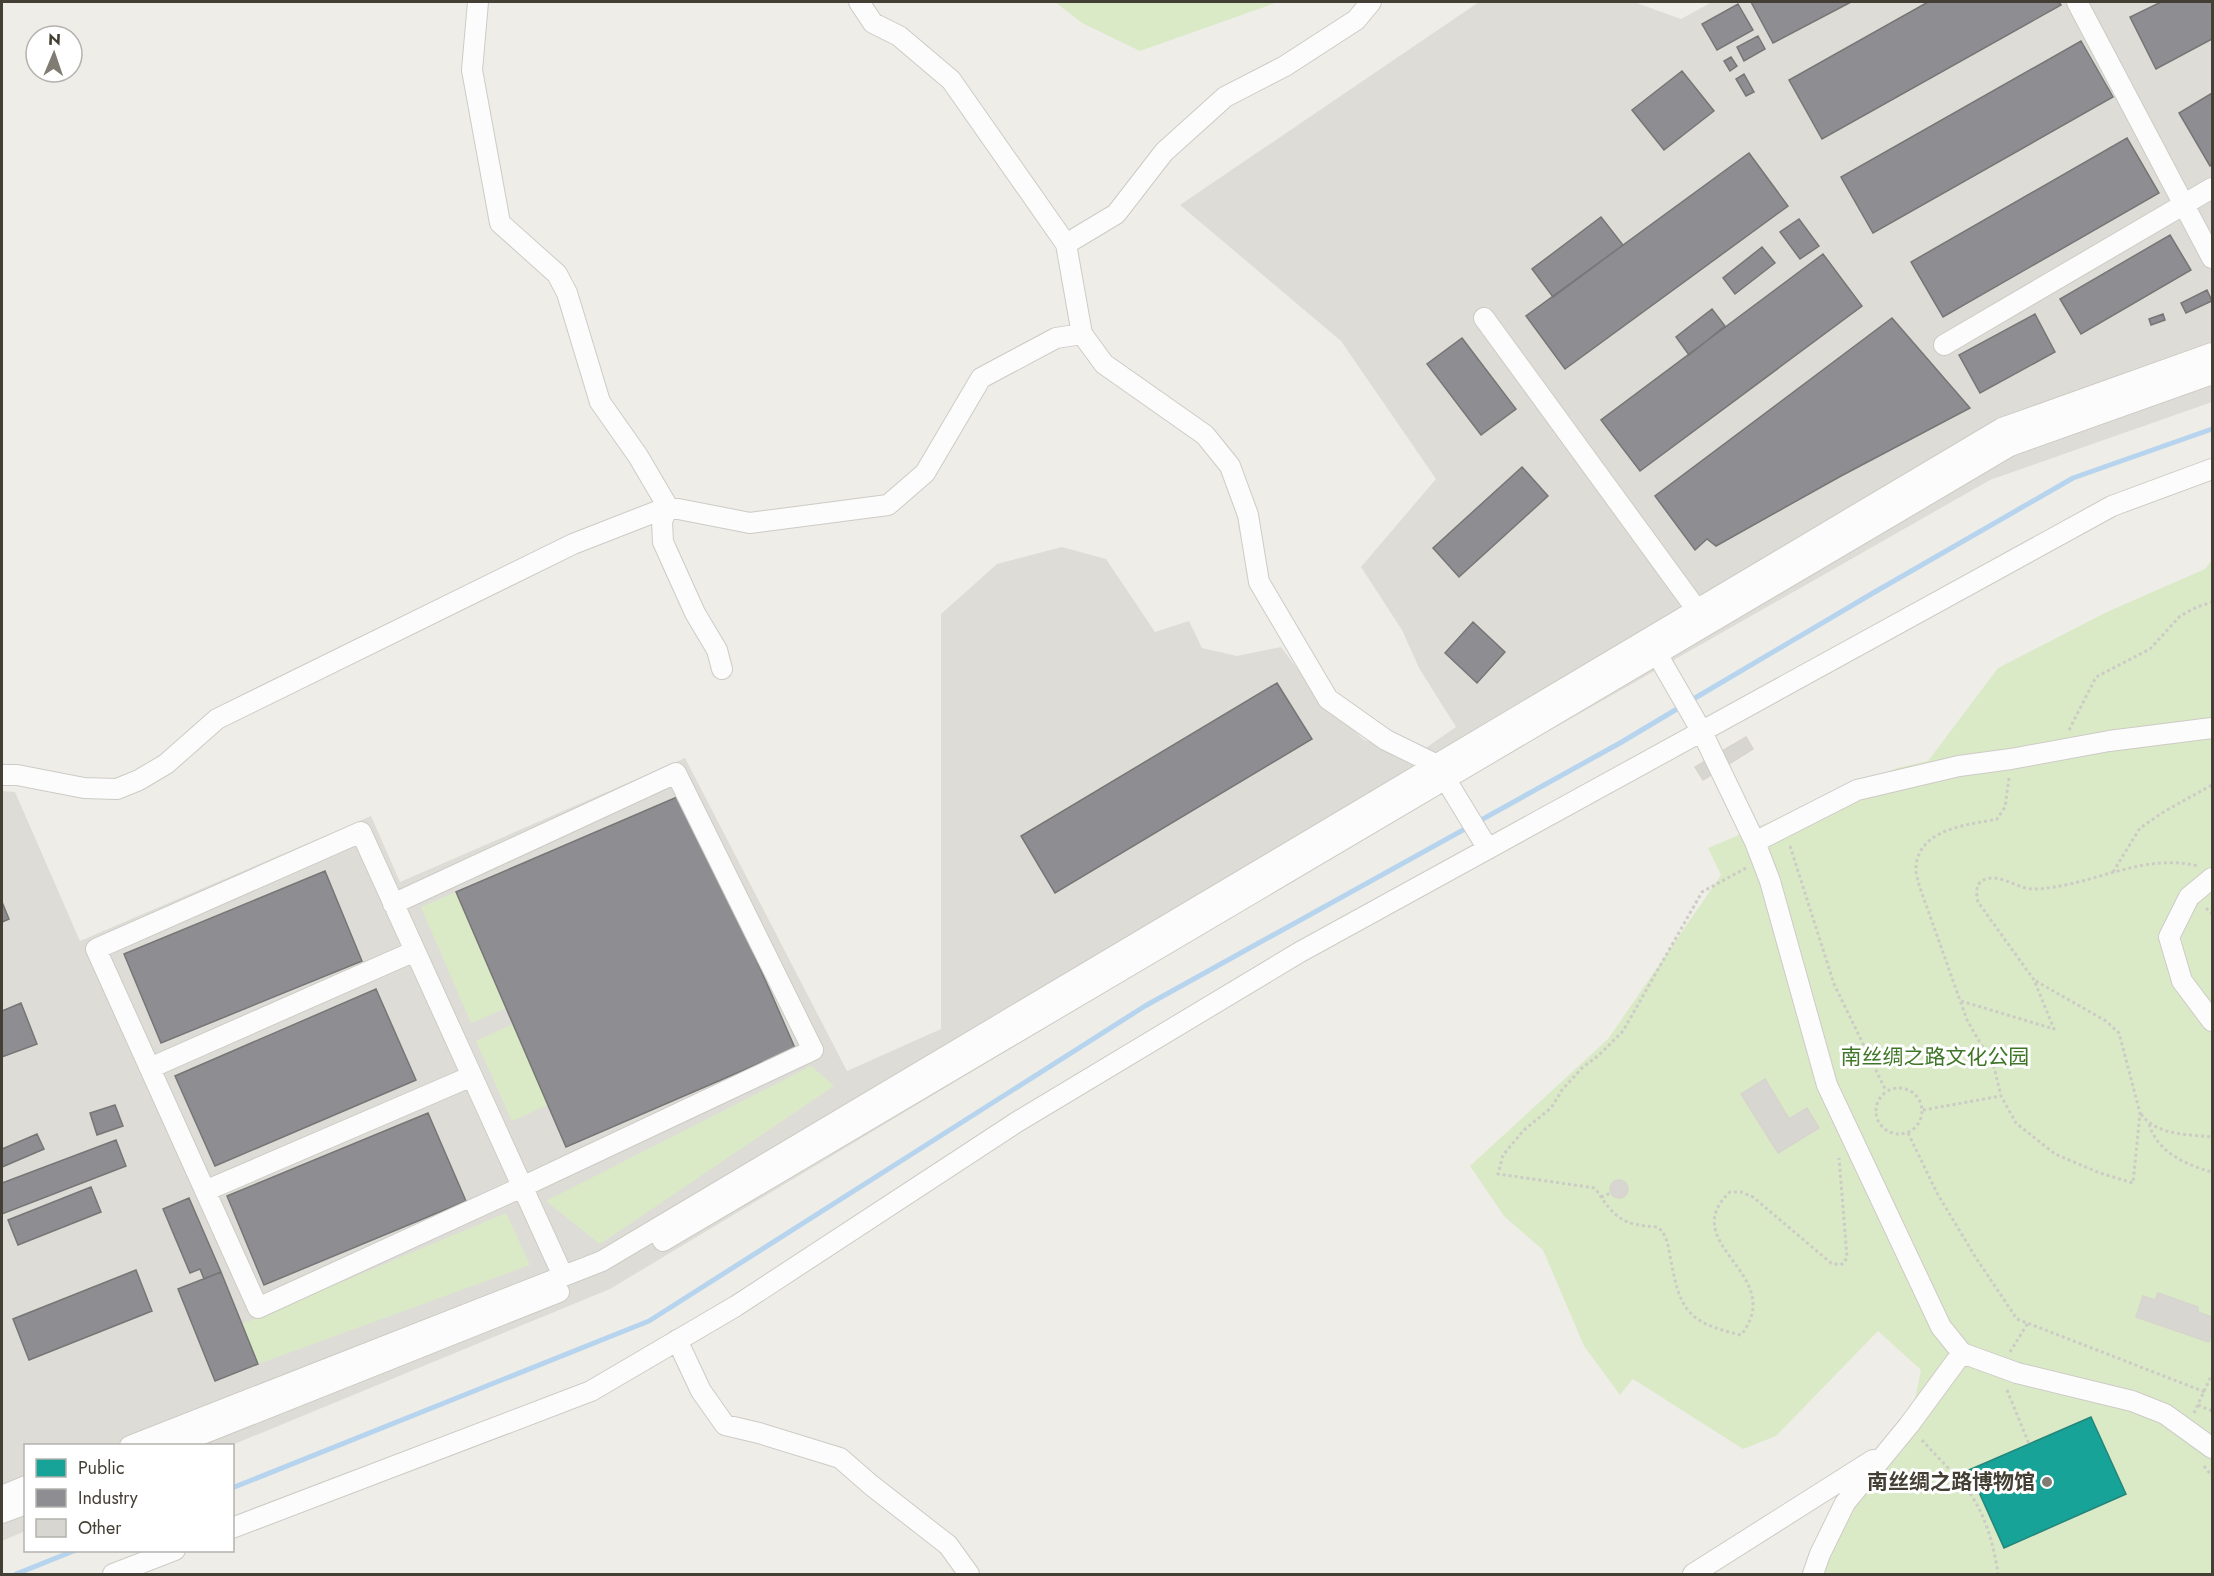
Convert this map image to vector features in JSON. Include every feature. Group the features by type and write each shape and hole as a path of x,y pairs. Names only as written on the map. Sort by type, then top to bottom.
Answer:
{"street":[{"path":"478,2 472,70 500,223 557,274 567,294 600,402 638,456 668,507"},
{"path":"859,2 873,23 899,36 951,80 1066,244 1082,334 1104,364 1205,435 1230,466 1248,515 1259,582 1328,699 1386,740 1442,772 1488,849"},
{"path":"1066,244 1116,214 1164,152 1225,97 1285,66 1356,20 1371,2"},
{"path":"2077,2 2212,258"},
{"path":"1944,345 2212,188"},
{"path":"1484,318 1697,610"},
{"path":"2,775 16,775 84,788 117,789 139,780 166,764 217,718 573,544 668,507 750,523 888,505 925,473 981,378 1056,338 1082,334"},
{"path":"177,1444 608,1273 1442,772 1697,610 2002,429 2212,353"},
{"path":"135,1444 602,1261 1442,772 1657,654 2010,446 2212,374"},
{"path":"234,1527 591,1391 736,1306 1027,1116 1300,952 2112,506 2212,469"},
{"path":"668,507 662,521 663,542 695,614 717,650 722,669"},
{"path":"1657,654 1702,732 1758,850 1770,881 1827,1085 1941,1327 1962,1353 2018,1373 2132,1401 2165,1414 2212,1448"},
{"path":"1758,850 1785,827 1857,790 1959,766 2212,728"},
{"path":"393,904 676,773 813,1050 522,1187 258,1308 96,949 361,831 393,904 415,951 522,1187 563,1276"},
{"path":"2207,872 2189,897 2169,937 2182,981 2212,1021"},
{"path":"150,1068 415,951"},
{"path":"205,1191 472,1077"},
{"path":"677,1340 701,1391 725,1425 840,1458 948,1545 969,1575"},
{"path":"1813,1575 1820,1554 1845,1503 1910,1425 1962,1353"},
{"path":"1693,1575 1888,1451"},
{"path":"2,1496 24,1487"},
{"path":"2,1513 24,1505"},
{"path":"112,1575 172,1552"}],"path":[{"path":"2066,749 2069,730 2096,677 2150,649 2180,616 2212,602"},
{"path":"2011,759 2005,807 1997,819 1952,829 1930,838 1920,851 1916,867 1919,885 1967,1020 1994,1067 2001,1096 2016,1123 2055,1154 2100,1173 2133,1183 2140,1113 2119,1033 2106,1021 2034,980"},
{"path":"2113,872 2140,828 2165,811 2212,786"},
{"path":"1785,827 1794,864 1834,984 1886,1091"},
{"path":"1758,850 1736,875 1702,892 1623,1032 1582,1068 1562,1090 1551,1108 1524,1130 1503,1155 1498,1173 1581,1184 1595,1188 1611,1212 1631,1225 1658,1227 1666,1235 1677,1290 1684,1308 1700,1320 1719,1329 1741,1335 1750,1323 1753,1298 1747,1280 1716,1236 1713,1217 1721,1201 1730,1192 1741,1192 1753,1197 1831,1263 1840,1265 1847,1257 1839,1150"},
{"path":"1961,1000 2054,1029 2034,980 1978,902 1977,888 1980,882 1994,878 2033,889 2154,863 2188,863 2207,872"},
{"path":"1893,1088 1908,1089 1919,1099 1923,1110 1917,1127 1908,1133 1895,1134 1888,1132 1877,1120 1876,1104 1886,1091 1893,1088"},
{"path":"1923,1110 2001,1096"},
{"path":"2140,1113 2148,1124 2152,1137 2166,1150 2192,1166 2212,1172"},
{"path":"2148,1124 2172,1133 2212,1137"},
{"path":"1908,1133 1937,1193 1976,1258 2018,1319 2205,1392 2212,1376"},
{"path":"1601,1197 1611,1193"},
{"path":"2198,1405 2212,1411"},
{"path":"1910,1425 1973,1500 1991,1535 1998,1575"}],"shaded area":[{"path":"1479,2 1634,2 1681,19 1712,2 2212,2 2212,402 1990,480 1356,841 610,1289 234,1444 24,1444 24,1531 2,1541 2,791 15,792 80,941 371,816 400,882 685,758 847,1071 941,1029 941,614 997,564 1062,547 1106,559 1155,632 1189,621 1202,648 1237,656 1281,647 1318,696 1364,740 1417,754 1456,727 1419,668 1402,630 1361,567 1436,479 1341,341 1180,205"}],"green space":[{"path":"1055,2 1278,2 1140,51 1082,23"},
{"name":"南丝绸之路文化公园","path":"2212,560 2212,1574 1821,1574 1842,1519 1905,1448 1921,1370 1878,1331 1776,1436 1743,1449 1633,1379 1620,1395 1584,1346 1543,1250 1504,1216 1470,1166 1608,1039 1721,875 1708,848 1897,768 1928,761 1998,668 2107,612 2205,569"},
{"path":"456,892 506,1008 471,1023 421,907"},
{"path":"513,1024 548,1105 512,1121 476,1041"},
{"path":"811,1066 834,1086 600,1244 546,1201"},
{"path":"506,1213 530,1265 258,1364 242,1324"}],"building: Public":[{"name":"南丝绸之路博物馆","path":"2091,1417 2126,1494 2004,1548 1969,1470"}],"building: Industry":[{"path":"1751,2 1851,2 1773,43"},
{"path":"1928,2 2059,2 2061,5 1822,139 1789,80"},
{"path":"2161,2 2212,2 2212,39 2156,69 2130,17"},
{"path":"1738,4 1753,30 1717,50 1702,24"},
{"path":"1758,36 1765,49 1744,61 1737,47"},
{"path":"2081,41 2113,97 1873,233 1841,177"},
{"path":"1731,57 1737,66 1730,71 1724,61"},
{"path":"1682,71 1714,111 1664,150 1632,110"},
{"path":"1744,74 1754,92 1746,96 1736,79"},
{"path":"2212,93 2212,164 2210,166 2179,113"},
{"path":"2127,138 2159,193 1943,317 1911,262"},
{"path":"1749,153 1788,206 1565,369 1526,316"},
{"path":"1601,217 1623,245 1553,297 1532,269"},
{"path":"1799,219 1819,246 1800,259 1780,232"},
{"path":"2170,235 2191,270 2081,334 2060,299"},
{"path":"1762,247 1775,263 1735,294 1723,278"},
{"path":"1823,254 1862,306 1640,471 1601,420"},
{"path":"2207,290 2212,301 2186,313 2181,303"},
{"path":"1712,309 1725,326 1689,355 1676,337"},
{"path":"2035,314 2055,352 1980,393 1959,355"},
{"path":"2163,314 2165,320 2151,325 2149,319"},
{"path":"1892,318 1970,408 1841,476 1716,546 1707,539 1695,550 1655,496"},
{"path":"1462,338 1516,409 1481,435 1427,364"},
{"path":"1522,467 1548,496 1459,577 1433,548"},
{"path":"1473,622 1505,652 1477,683 1445,653"},
{"path":"1277,683 1312,739 1055,893 1021,836"},
{"path":"684,794 795,1048 566,1147 456,892"},
{"path":"325,871 362,961 161,1043 124,954"},
{"path":"2,902 9,919 2,922"},
{"path":"376,989 416,1080 215,1166 175,1076"},
{"path":"21,1003 37,1044 2,1057 2,1011"},
{"path":"115,1105 123,1126 97,1135 90,1113"},
{"path":"428,1113 466,1201 264,1285 227,1196"},
{"path":"37,1134 44,1149 2,1167 2,1149"},
{"path":"116,1140 126,1166 2,1214 2,1183"},
{"path":"91,1187 101,1212 18,1245 8,1220"},
{"path":"189,1198 221,1272 204,1279 200,1269 190,1273 163,1209"},
{"path":"136,1270 152,1311 29,1360 13,1319"},
{"path":"221,1272 258,1364 215,1381 178,1289"}],"building: Other":[{"path":"1746,737 1753,749 1703,780 1695,767"},
{"path":"1765,1079 1789,1119 1807,1108 1819,1128 1778,1153 1741,1094"},
{"path":"1619,1180 1625,1183 1628,1189 1625,1195 1619,1198 1613,1195 1610,1189 1613,1183"},
{"path":"2158,1293 2198,1307 2198,1312 2212,1317 2209,1342 2136,1317 2143,1296 2155,1300"}],"waterway":[{"path":"1690,701 2073,478 2212,429"},
{"path":"234,1487 649,1321 1145,1006 1620,743 1682,706"},
{"path":"16,1574 71,1552"}],"place":[{"name":"南丝绸之路博物馆","path":"2047,1482"}]}
